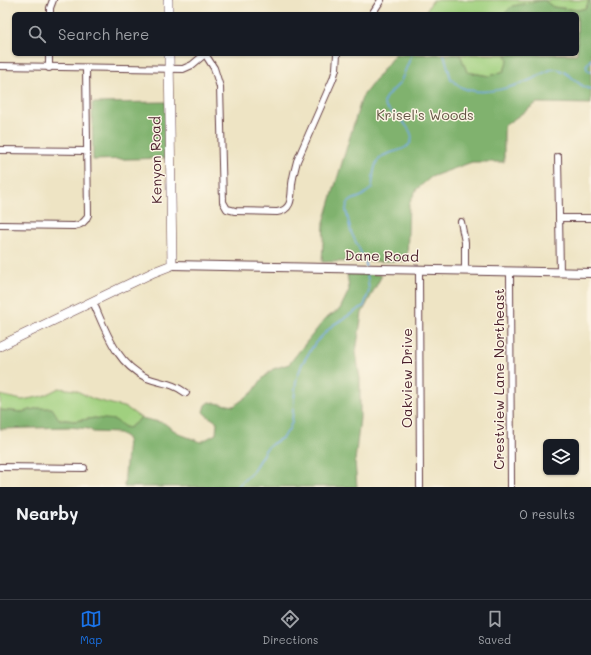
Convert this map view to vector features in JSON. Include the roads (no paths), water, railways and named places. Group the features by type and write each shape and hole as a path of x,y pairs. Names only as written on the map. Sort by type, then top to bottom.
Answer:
{"main road":[{"path":"168,0 168,12"},
{"name":"Kenyon Road","path":"169,56 172,265"},
{"path":"0,346 154,272 172,265"}],"street":[{"path":"50,12 53,0"},
{"path":"373,12 381,0"},
{"path":"49,56 49,68"},
{"path":"0,66 169,70 188,68 203,56"},
{"path":"206,56 214,68 220,87 223,202 227,209 235,211 278,212 284,211 290,205 297,161 333,80 336,69 337,56"},
{"path":"0,225 74,226 84,222 88,215 86,68"},
{"path":"0,150 88,151"},
{"path":"558,157 560,272"},
{"path":"559,218 591,218"},
{"path":"461,222 465,242 465,270"},
{"name":"Dane Road","path":"172,265 591,273"},
{"name":"Oakview Drive","path":"419,270 420,487"},
{"name":"Crestview Lane Northeast","path":"510,271 511,487"},
{"path":"93,302 115,349 126,364 144,377 171,384 186,393"},
{"path":"0,467 84,468"}],"waterway":[{"path":"366,267 365,261 351,232 346,210 347,204 362,196 372,188 375,168 380,158 386,154 403,149 411,142 412,137 410,131 401,120 386,108 384,104 385,98 400,83 411,56"},
{"path":"445,56 451,79 461,87 472,91 481,92 499,90 535,78 552,69 564,72 582,86 591,89"},
{"path":"591,59 586,66 588,71 591,72"},
{"path":"237,487 252,472 266,449 282,438 289,430 292,421 296,381 302,364 315,343 333,325 364,306 369,291 367,272"}],"park label":[{"name":"Krisel's Woods","path":"425,115"}]}
